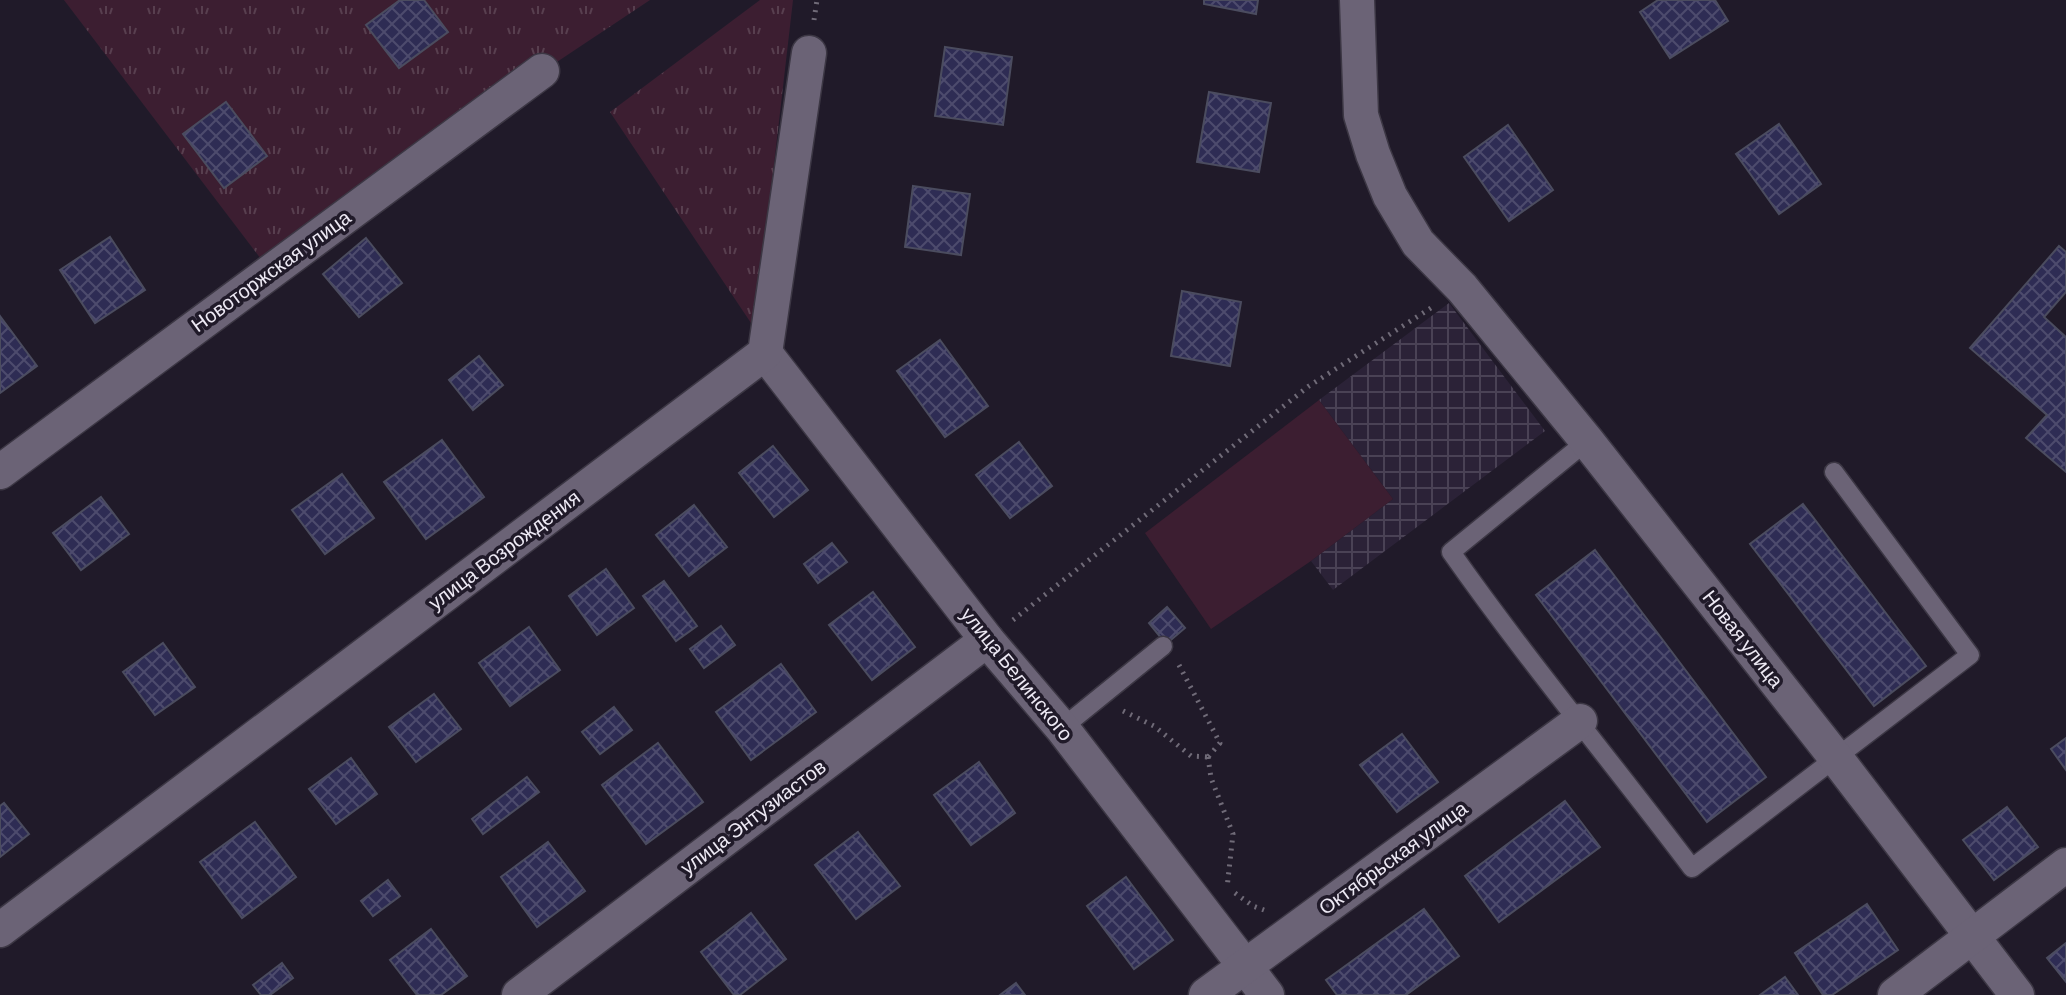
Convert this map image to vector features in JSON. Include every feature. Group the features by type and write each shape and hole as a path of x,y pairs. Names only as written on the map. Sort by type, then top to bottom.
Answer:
{"street":[{"path":"1357,0 1361,115 1373,154 1390,196 1418,243 1462,288"},
{"path":"765,353 809,53"},
{"name":"Новоторжская улица","path":"0,472 542,71"},
{"name":"Новая улица","path":"1462,288 1587,441 1836,758 2017,995"},
{"name":"улица Белинского","path":"765,353 987,640 1062,728 1267,995"},
{"name":"улица Возрождения","path":"0,930 765,353"},
{"name":"улица Энтузиастов","path":"519,995 987,640"},
{"name":"Октябрьская улица","path":"1206,995 1580,721"},
{"path":"1895,995 2066,865"}],"lane":[{"path":"1587,441 1451,552 1499,620 1692,868 1970,655 1834,472"},
{"path":"1062,728 1163,646"}],"path":[{"path":"987,640 1309,386 1462,288"},
{"path":"1163,646 1184,671 1199,708 1220,743 1208,757 1211,778 1233,834 1227,888 1211,922"},
{"path":"1102,696 1121,710 1154,726 1191,756 1208,757"}],"shaded area":[{"path":"1449,303 1545,431 1333,590 1311,561 1393,499 1319,400"}],"green space":[{"path":"64,0 650,0 261,259"},
{"path":"760,0 793,0 755,329 610,112"},
{"path":"1319,400 1393,499 1311,561 1211,629 1145,533"}],"building":[{"path":"400,0 424,0 448,32 399,68 366,25"},
{"path":"1204,0 1258,0 1256,14 1204,4"},
{"path":"1658,0 1715,0 1728,21 1670,58 1640,12"},
{"path":"945,47 1012,57 1003,125 935,116"},
{"path":"1209,92 1271,103 1259,172 1197,162"},
{"path":"226,102 267,156 224,188 183,134"},
{"path":"1779,124 1821,184 1779,214 1736,154"},
{"path":"1508,125 1553,190 1509,221 1464,157"},
{"path":"913,186 970,194 961,255 905,247"},
{"path":"110,237 145,290 95,323 60,270"},
{"path":"366,238 402,283 359,317 323,274"},
{"path":"2059,246 2066,252 2066,292 2044,317 2066,337 2066,472 2026,438 2047,415 1970,348"},
{"path":"1182,291 1241,302 1230,366 1171,356"},
{"path":"0,316 37,366 0,393"},
{"path":"940,340 988,406 945,437 897,371"},
{"path":"479,356 503,385 473,410 449,380"},
{"path":"442,440 484,497 426,539 384,482"},
{"path":"1019,442 1052,486 1010,518 976,475"},
{"path":"773,446 808,490 774,517 739,473"},
{"path":"342,474 374,518 325,554 292,510"},
{"path":"101,497 129,534 81,570 53,533"},
{"path":"1803,504 1926,666 1874,706 1750,544"},
{"path":"694,505 727,547 689,576 656,535"},
{"path":"832,543 847,562 818,583 804,564"},
{"path":"1595,550 1766,777 1707,822 1536,595"},
{"path":"606,569 634,608 597,635 569,596"},
{"path":"664,581 697,626 676,641 643,596"},
{"path":"873,592 915,647 872,680 829,625"},
{"path":"1167,607 1185,628 1166,644 1149,623"},
{"path":"721,626 735,645 704,668 690,649"},
{"path":"529,627 560,670 510,706 479,663"},
{"path":"163,643 195,687 155,715 123,672"},
{"path":"781,664 816,712 751,760 716,712"},
{"path":"434,694 461,729 416,762 389,727"},
{"path":"614,707 632,730 600,754 582,732"},
{"path":"1402,734 1438,782 1397,812 1360,765"},
{"path":"2066,738 2066,770 2051,749"},
{"path":"658,743 703,802 646,844 602,785"},
{"path":"351,758 377,794 336,824 309,789"},
{"path":"979,762 1015,813 971,845 934,795"},
{"path":"527,777 539,792 483,834 472,819"},
{"path":"1565,801 1600,847 1499,922 1465,876"},
{"path":"4,803 29,834 0,857 0,806"},
{"path":"2007,807 2038,847 1994,880 1963,840"},
{"path":"255,822 296,877 242,918 200,862"},
{"path":"858,832 900,886 856,919 815,865"},
{"path":"548,842 585,891 537,927 501,877"},
{"path":"1126,877 1173,940 1134,969 1087,906"},
{"path":"388,880 400,896 373,916 361,901"},
{"path":"1867,904 1898,950 1832,995 1823,995 1795,953"},
{"path":"1424,909 1459,956 1406,995 1337,995 1326,980"},
{"path":"751,913 786,959 740,995 734,995 701,952"},
{"path":"431,929 467,976 441,995 417,995 390,960"},
{"path":"2066,943 2066,982 2047,958"},
{"path":"282,963 293,978 270,995 261,995 253,985"},
{"path":"1785,977 1798,995 1760,995"},
{"path":"1016,983 1025,995 1000,995"}]}
